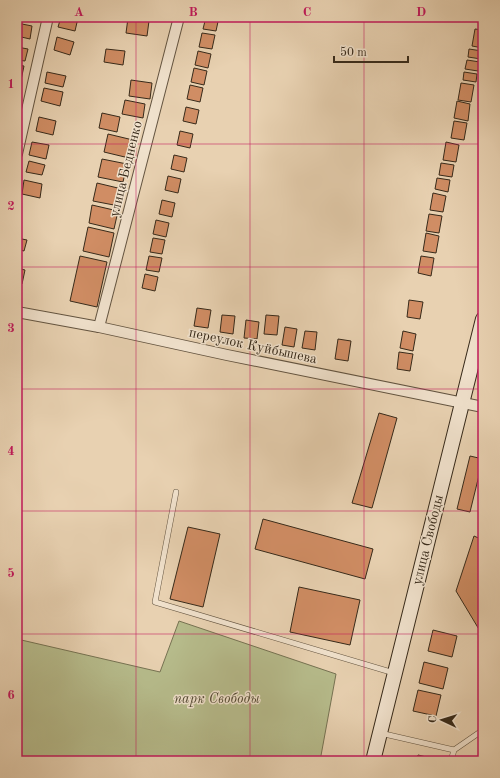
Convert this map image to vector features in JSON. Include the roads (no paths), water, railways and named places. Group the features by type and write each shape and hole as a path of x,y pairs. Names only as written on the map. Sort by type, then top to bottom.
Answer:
{"main road":[{"name":"улица Свободы","path":"373,761 483,319"}],"street":[{"path":"17,154 48,17"},
{"name":"улица Бедненко","path":"99,327 179,17"},
{"name":"переулок Куйбышева","path":"17,312 99,327 227,356 483,407"}],"lane":[{"path":"176,492 155,602 395,673"},
{"path":"452,761 454,750 483,730"},
{"path":"380,733 454,750"}],"park label":[{"name":"парк Свободы","path":"217,699"}]}
